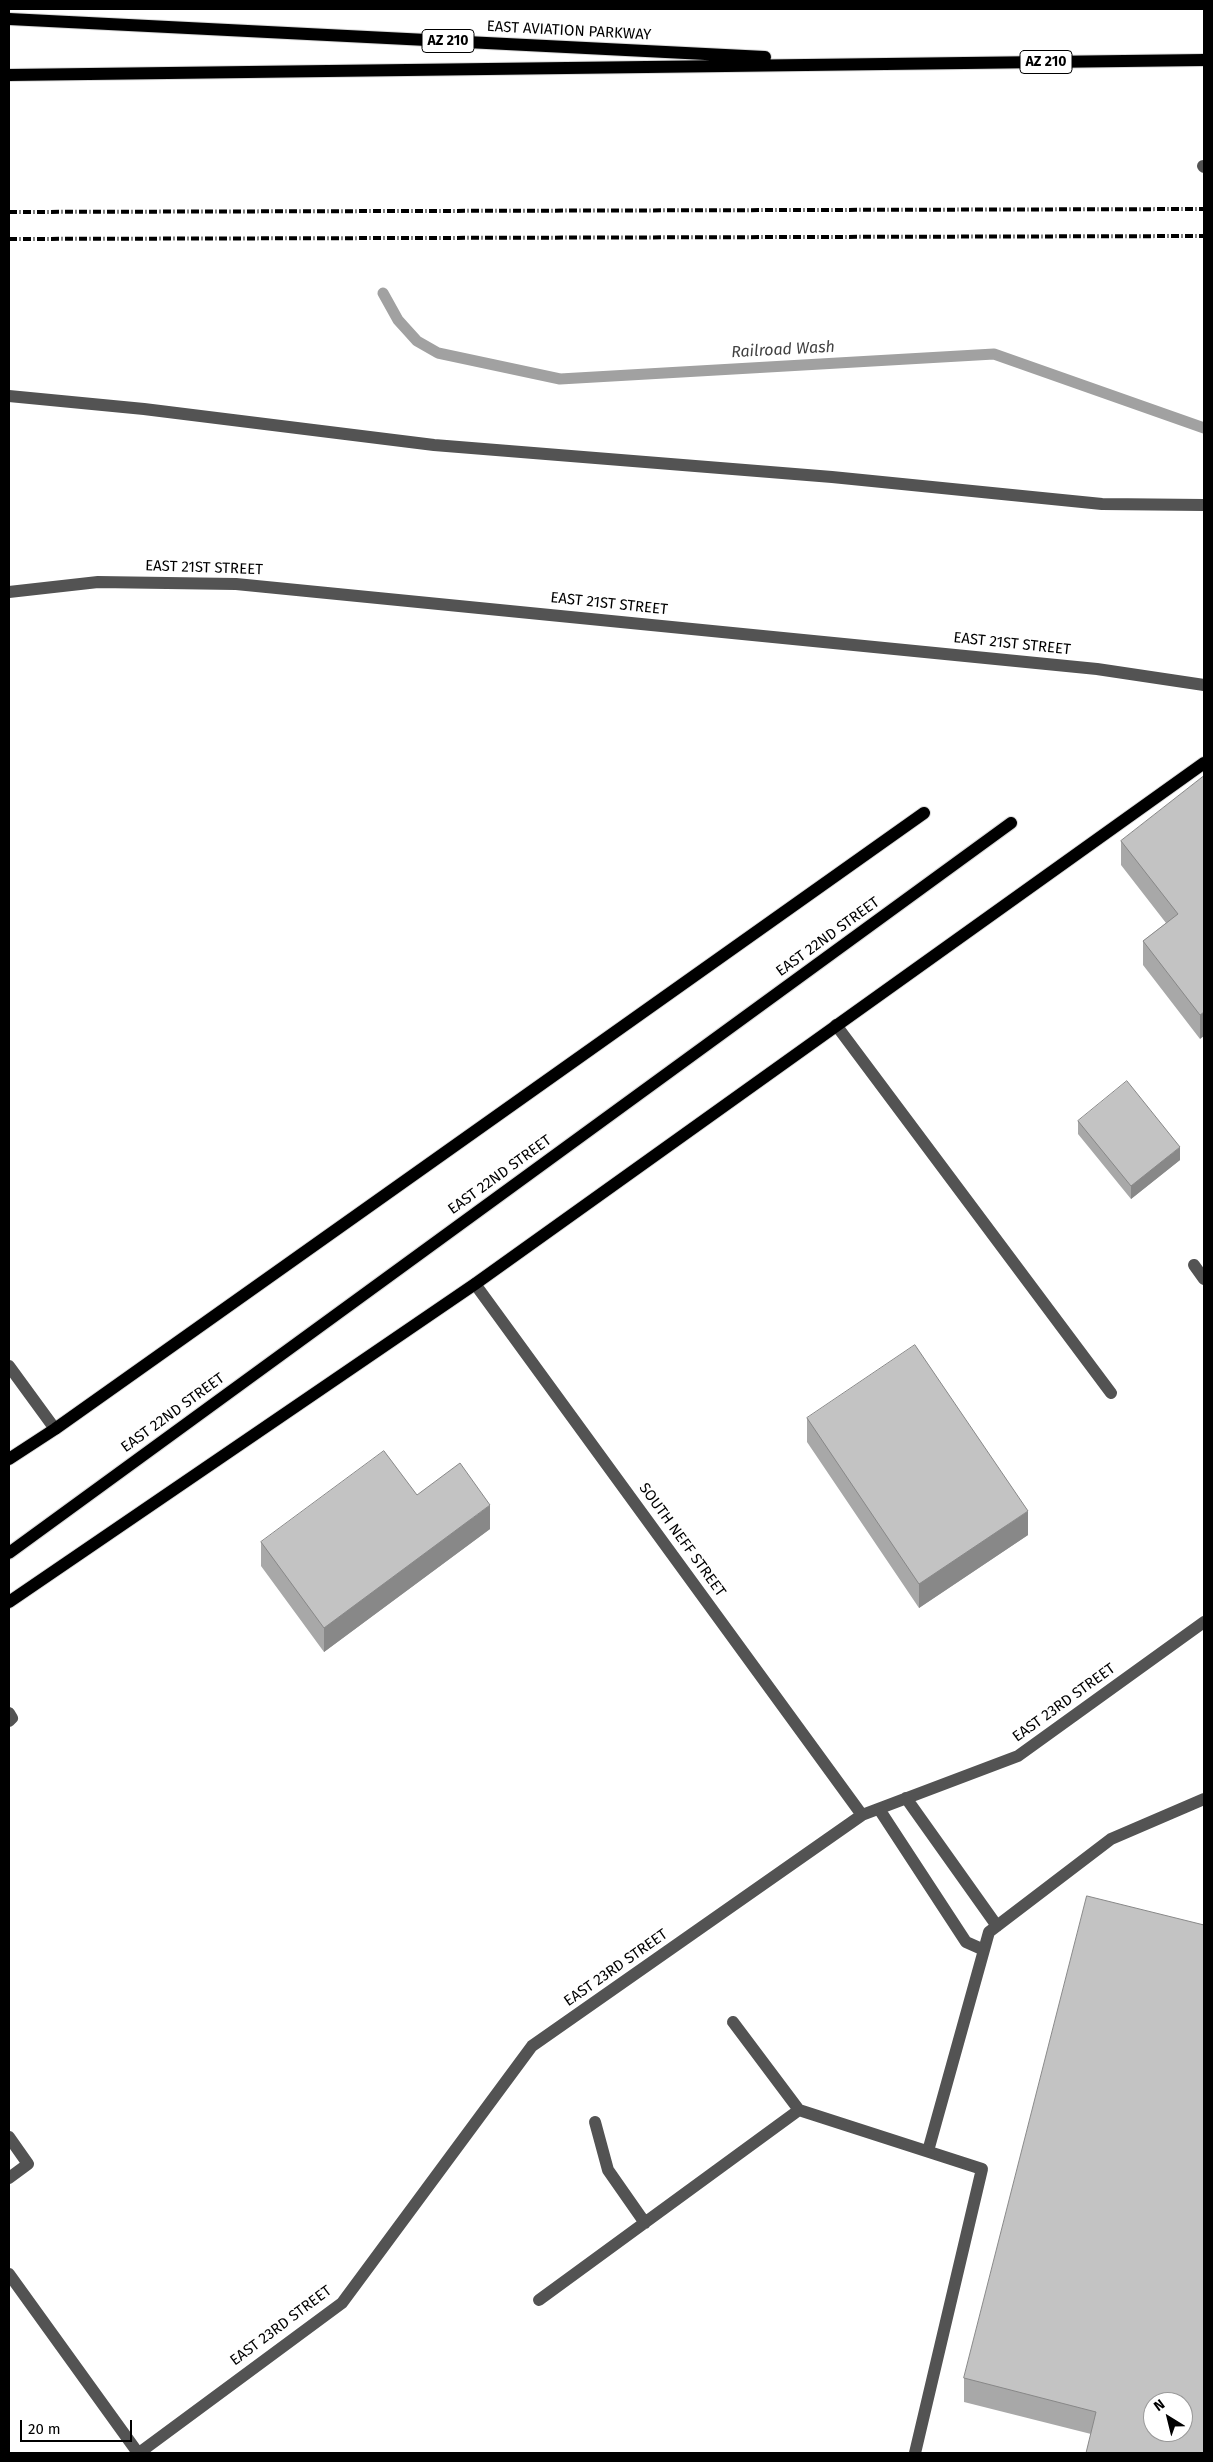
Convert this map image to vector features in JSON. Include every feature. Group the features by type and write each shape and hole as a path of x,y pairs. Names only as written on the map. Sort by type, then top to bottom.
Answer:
{"main road":[{"name":"EAST AVIATION PARKWAY","path":"9,19 887,63"},
{"name":"AZ 210","path":"887,63 1204,60"},
{"path":"9,75 887,63"},
{"path":"9,1602 475,1284 1204,763"},
{"path":"9,1459 56,1429 924,813"},
{"name":"EAST 22ND STREET","path":"9,1552 1010,824"}],"street":[{"path":"9,396 144,409 434,445 832,477 1102,504 1204,504"},
{"name":"EAST 21ST STREET","path":"9,592 98,582 236,584 1097,669 1204,685"},
{"path":"836,1025 1111,1393"},
{"path":"1194,1265 1204,1279"},
{"name":"SOUTH NEFF STREET","path":"475,1284 862,1815"},
{"path":"9,1366 56,1429"},
{"name":"EAST 23RD STREET","path":"138,2453 342,2303 532,2046 862,1815 1018,1756 1204,1622"},
{"path":"9,1713 12,1718 9,1721"},
{"path":"906,1798 996,1926"},
{"path":"928,2151 989,1932 1110,1839 1204,1799"},
{"path":"879,1809 966,1942 984,1950"},
{"path":"733,2022 799,2110 982,2168 915,2453"},
{"path":"539,2300 799,2110"},
{"path":"595,2122 608,2170 645,2223"},
{"path":"9,2137 28,2164 9,2178"},
{"path":"9,2274 138,2453"}],"building":[{"path":"1204,776 1204,1012 1200,1015 1143,941 1178,914 1121,841"},
{"path":"1127,1081 1180,1147 1131,1186 1078,1121"},
{"path":"915,1345 1028,1511 919,1584 807,1418"},
{"path":"384,1451 417,1495 460,1463 490,1505 324,1628 261,1542"},
{"path":"1087,1896 1204,1925 1204,2453 1086,2453 1096,2412 964,2378"}],"waterway":[{"name":"Railroad Wash","path":"383,293 398,320 417,341 438,353 560,379 994,354 1204,428"}],"railway":[{"path":"9,212 1204,209"},
{"path":"9,239 1204,236"}]}
